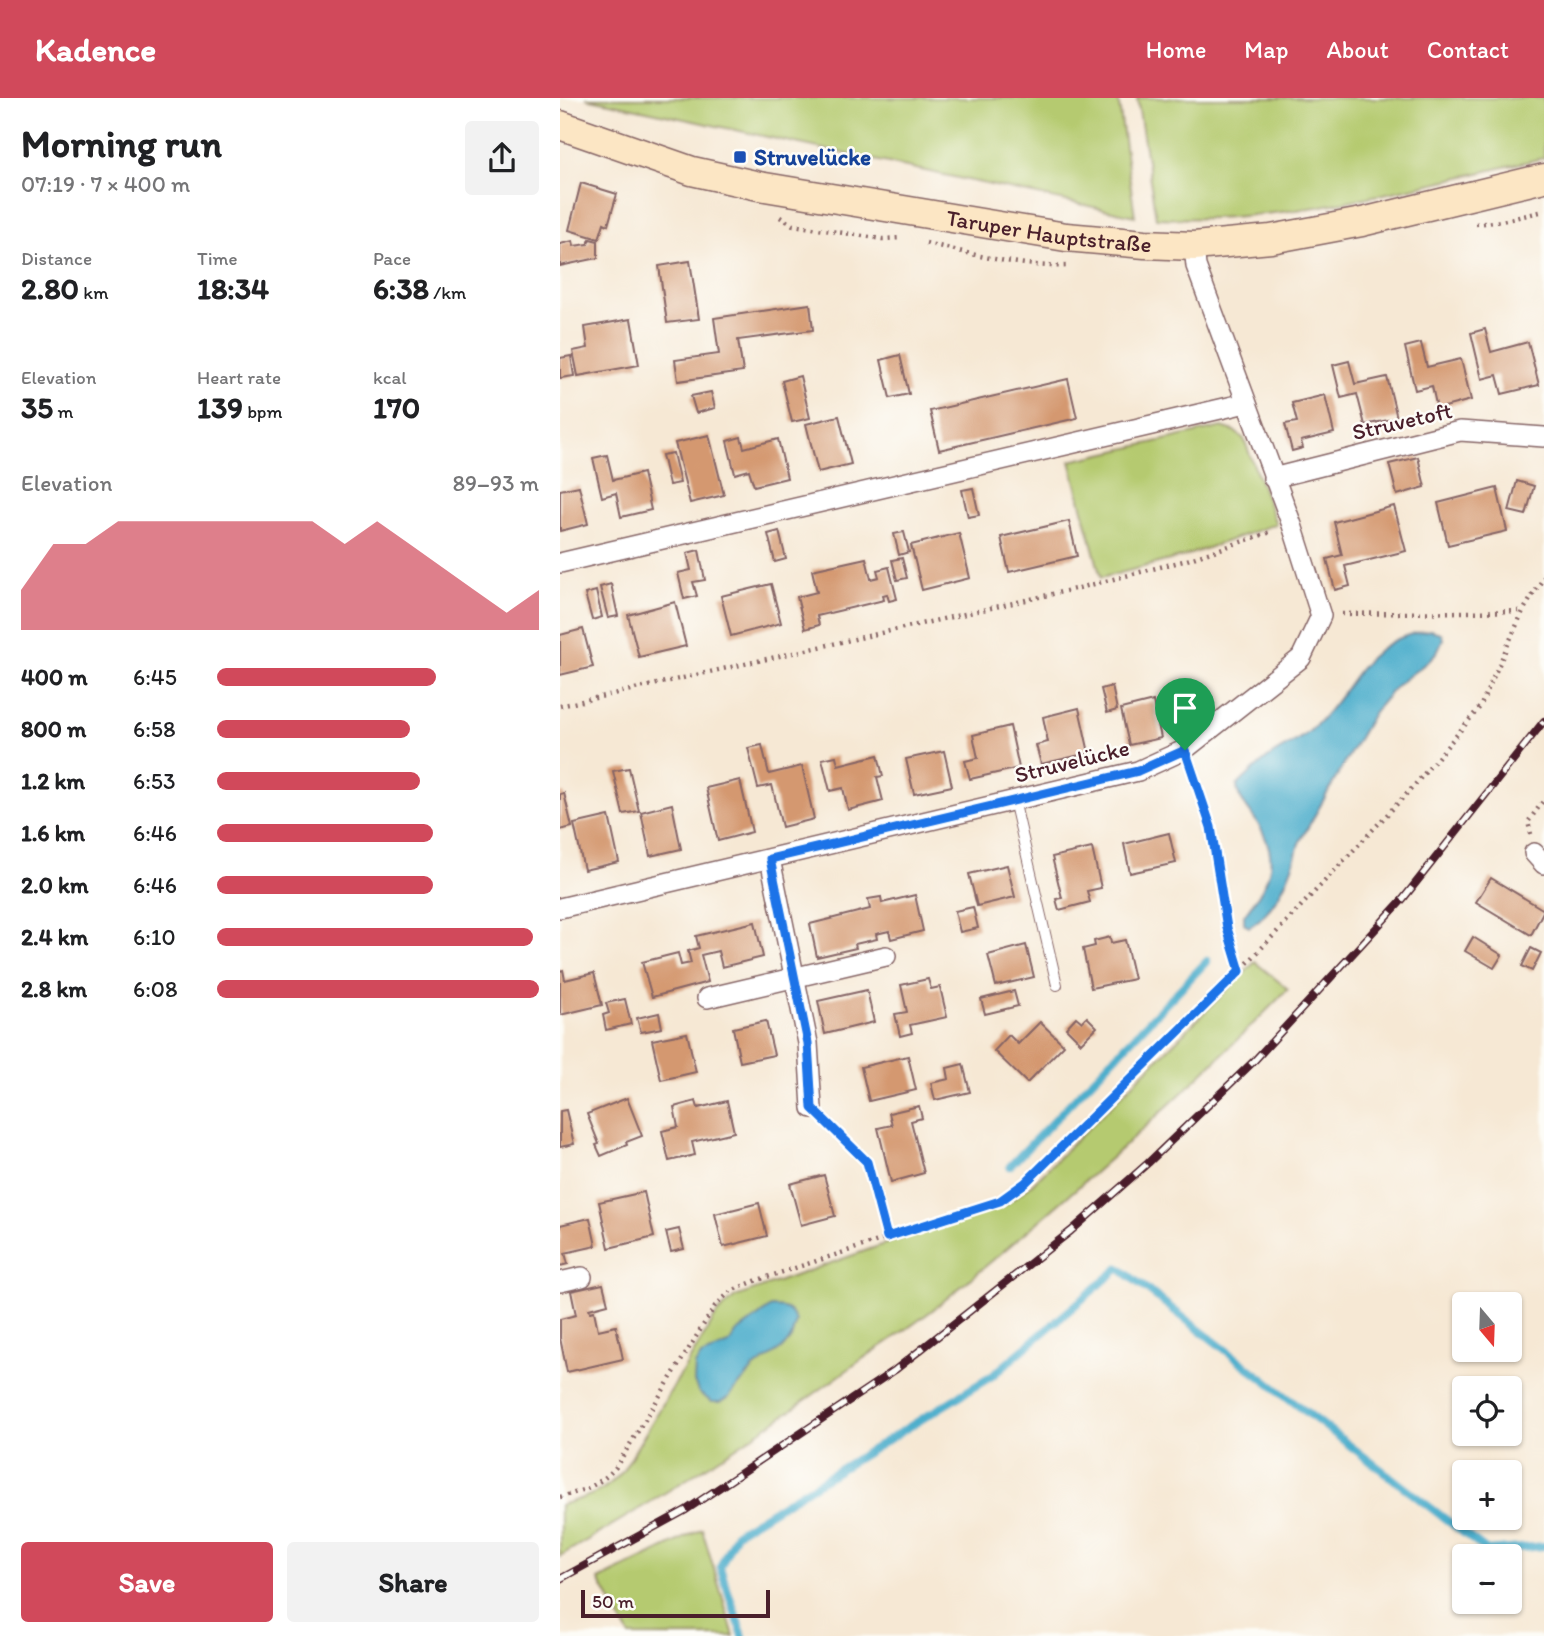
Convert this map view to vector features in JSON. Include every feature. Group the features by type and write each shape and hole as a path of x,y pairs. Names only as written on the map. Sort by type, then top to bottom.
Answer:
{"street":[{"name":"Taruper Hauptstraße","path":"560,125 692,171 759,186 1066,237 1194,246 1272,239 1362,222 1544,178"},
{"path":"1194,246 1196,266 1292,525 1321,616"},
{"path":"560,563 1246,403"},
{"name":"Struvetoft","path":"1273,478 1460,431 1544,438"},
{"name":"Struvelücke","path":"560,908 1138,771 1185,750 1301,658 1321,616"},
{"path":"770,859 808,1043 812,1108"},
{"path":"707,998 886,956"},
{"path":"560,1282 582,1277"}],"lane":[{"path":"1014,800 1057,985"}],"path":[{"path":"560,706 1079,588 1187,561 1292,525"},
{"path":"560,1497 590,1488 606,1479 616,1467 715,1306 731,1291 1000,1201 1025,1183 1240,971 1413,787 1480,707 1523,611 1544,577"},
{"path":"1321,616 1523,611"},
{"path":"1185,750 1211,827 1227,928 1240,971"},
{"path":"1539,858 1528,822 1544,800"},
{"path":"812,1108 867,1162 887,1237"}],"green space":[{"path":"586,98 1118,98 1135,216"},
{"path":"1137,98 1544,98 1544,158 1400,191 1303,209 1205,218 1156,218"},
{"path":"1222,427 1234,431 1244,439 1276,524 1185,556 1101,578 1070,461"},
{"path":"1255,962 1288,989 1160,1113 1026,1232 926,1315 788,1412 676,1486 560,1556 560,1505 601,1490 622,1472 717,1314 735,1297 890,1242 1003,1206 1030,1186"},
{"path":"702,1529 734,1636 630,1636 599,1580"}],"water":[{"path":"1430,630 1441,633 1443,639 1437,652 1397,685 1373,713 1299,843 1282,890 1259,920 1249,927 1244,923 1244,915 1262,890 1270,866 1270,855 1261,830 1240,798 1237,786 1274,753 1314,727 1374,654 1406,636"},
{"path":"771,1307 786,1309 796,1321 791,1338 784,1347 753,1369 728,1398 712,1402 699,1393 694,1382 695,1365 701,1356 729,1344 736,1333"}],"building":[{"path":"581,183 617,194 608,225 604,223 599,239 569,230"},
{"path":"590,239 598,241 598,258 560,266 560,244 573,241 574,246 588,244"},
{"path":"690,261 699,319 667,323 659,266"},
{"path":"810,304 813,330 738,340 743,372 678,381 675,360 719,354 714,318"},
{"path":"631,319 639,365 578,376 573,351 588,348 585,327"},
{"path":"1485,329 1491,352 1528,342 1539,385 1502,394 1497,375 1482,379 1471,333"},
{"path":"1421,343 1427,367 1461,359 1471,400 1437,409 1432,386 1415,390 1405,347"},
{"path":"900,355 909,394 890,398 881,360"},
{"path":"571,356 574,376 560,378 560,358"},
{"path":"1349,361 1355,384 1387,377 1397,418 1365,425 1357,394 1341,398 1333,365"},
{"path":"800,376 810,418 792,422 782,381"},
{"path":"1068,379 1077,418 939,450 930,411"},
{"path":"711,392 715,408 696,413 691,396"},
{"path":"1325,395 1334,433 1301,441 1303,448 1292,451 1285,424 1297,422 1292,403"},
{"path":"839,416 851,464 818,472 806,424"},
{"path":"709,435 724,495 690,503 675,443"},
{"path":"741,437 744,448 778,439 787,478 754,486 749,470 735,474 727,441"},
{"path":"673,453 680,483 669,485 662,455"},
{"path":"607,455 613,480 643,473 651,510 621,517 616,493 602,497 593,458"},
{"path":"1418,457 1425,487 1397,495 1389,464"},
{"path":"1517,481 1534,486 1526,515 1509,511"},
{"path":"579,486 588,524 560,531 560,490"},
{"path":"973,488 979,515 968,517 962,490"},
{"path":"1497,488 1507,531 1448,545 1438,503"},
{"path":"1394,506 1406,551 1345,566 1350,586 1335,590 1327,559 1342,555 1334,522"},
{"path":"1069,521 1077,556 1009,572 1001,537"},
{"path":"779,531 786,559 775,562 768,534"},
{"path":"904,532 909,552 899,555 894,534"},
{"path":"959,533 970,578 922,590 911,545"},
{"path":"699,550 705,580 693,582 697,596 684,599 678,573 691,570 687,553"},
{"path":"866,558 871,579 879,577 877,570 889,567 897,599 889,601 887,594 883,595 884,600 817,616 819,625 805,629 797,597 817,592 812,570"},
{"path":"902,558 907,578 897,580 892,560"},
{"path":"611,584 618,616 608,618 600,587"},
{"path":"771,584 781,623 731,636 721,596"},
{"path":"596,591 602,617 592,620 585,594"},
{"path":"675,602 686,646 639,657 628,615"},
{"path":"583,629 593,667 560,675 560,635"},
{"path":"1112,686 1117,710 1107,713 1101,689"},
{"path":"1153,701 1161,738 1129,745 1121,709"},
{"path":"1079,708 1089,753 1041,764 1036,745 1048,742 1043,717"},
{"path":"1010,726 1019,768 970,779 965,761 978,758 973,735"},
{"path":"762,745 769,774 802,766 814,819 782,827 772,785 758,788 748,748"},
{"path":"944,751 952,786 914,794 906,759"},
{"path":"878,755 883,776 877,777 883,801 848,810 843,788 830,791 822,759 836,756 838,765"},
{"path":"629,768 639,811 623,814 613,771"},
{"path":"740,780 752,832 718,841 706,788"},
{"path":"564,793 572,827 560,830 560,794"},
{"path":"672,804 681,849 650,856 641,812"},
{"path":"609,816 619,862 584,870 574,824"},
{"path":"1169,833 1176,863 1130,873 1124,844"},
{"path":"1092,848 1101,888 1087,891 1090,902 1059,910 1056,899 1062,898 1052,857"},
{"path":"1007,865 1015,897 977,906 969,874"},
{"path":"1491,878 1544,910 1531,935 1476,902"},
{"path":"915,895 923,931 891,939 889,931 876,934 877,939 855,944 856,948 817,957 810,924 870,909 868,899 881,897 882,903"},
{"path":"973,907 978,928 960,932 955,911"},
{"path":"755,922 763,957 722,967 718,951 701,955 708,982 652,997 642,962 678,953 681,965 691,963 688,951 699,948 696,936"},
{"path":"1110,937 1111,943 1125,940 1134,979 1091,988 1083,949 1095,946 1094,941"},
{"path":"1473,937 1502,955 1494,968 1465,951"},
{"path":"1026,945 1034,977 996,986 988,955"},
{"path":"1531,948 1541,953 1532,971 1522,966"},
{"path":"563,970 565,980 594,973 602,1005 560,1015 560,971"},
{"path":"928,979 931,989 940,987 947,1017 910,1025 912,1033 900,1036 895,1014 907,1012 901,985"},
{"path":"867,990 874,1022 825,1034 818,1001"},
{"path":"1014,991 1018,1006 985,1014 981,999"},
{"path":"625,999 631,1024 606,1030 603,1015 609,1013 606,1003"},
{"path":"659,1013 662,1028 641,1032 637,1018"},
{"path":"1076,1017 1082,1022 1087,1017 1097,1027 1081,1043 1066,1028"},
{"path":"766,1021 774,1055 740,1062 733,1028"},
{"path":"1040,1022 1064,1045 1027,1083 994,1051 1009,1035 1018,1044"},
{"path":"687,1033 696,1072 661,1080 652,1040"},
{"path":"908,1056 916,1090 869,1101 861,1067"},
{"path":"963,1064 970,1092 935,1100 931,1083 949,1079 947,1068"},
{"path":"627,1098 642,1136 601,1156 587,1114"},
{"path":"696,1101 698,1108 727,1101 734,1132 692,1142 695,1155 669,1161 662,1131 678,1127 674,1107"},
{"path":"919,1106 922,1118 911,1121 924,1173 891,1182 878,1128 892,1125 889,1113"},
{"path":"566,1110 574,1144 560,1147 560,1111"},
{"path":"824,1175 835,1216 801,1225 790,1184"},
{"path":"644,1192 654,1237 609,1248 599,1202"},
{"path":"759,1203 767,1236 723,1247 715,1214"},
{"path":"590,1218 596,1246 565,1253 568,1264 560,1266 560,1225"},
{"path":"679,1229 684,1249 671,1252 666,1232"},
{"path":"603,1284 608,1304 589,1309 590,1312 594,1311 598,1330 616,1326 623,1359 567,1372 560,1338 560,1319 576,1315 571,1291"}],"waterway":[{"path":"1010,1166 1207,961"},
{"path":"743,1636 720,1567 736,1533 992,1376 1119,1268 1487,1551 1544,1546"}],"railway":[{"path":"560,1579 686,1510 895,1370 1071,1231 1148,1163 1254,1061 1403,899 1544,721"}],"place":[{"name":"Struvelücke","path":"740,157"}],"route":[{"path":"1185,750 1211,827 1227,928 1240,971 1025,1183 1000,1201 887,1237 867,1162 812,1108 808,1043 770,859 1138,771 1185,750"}]}
